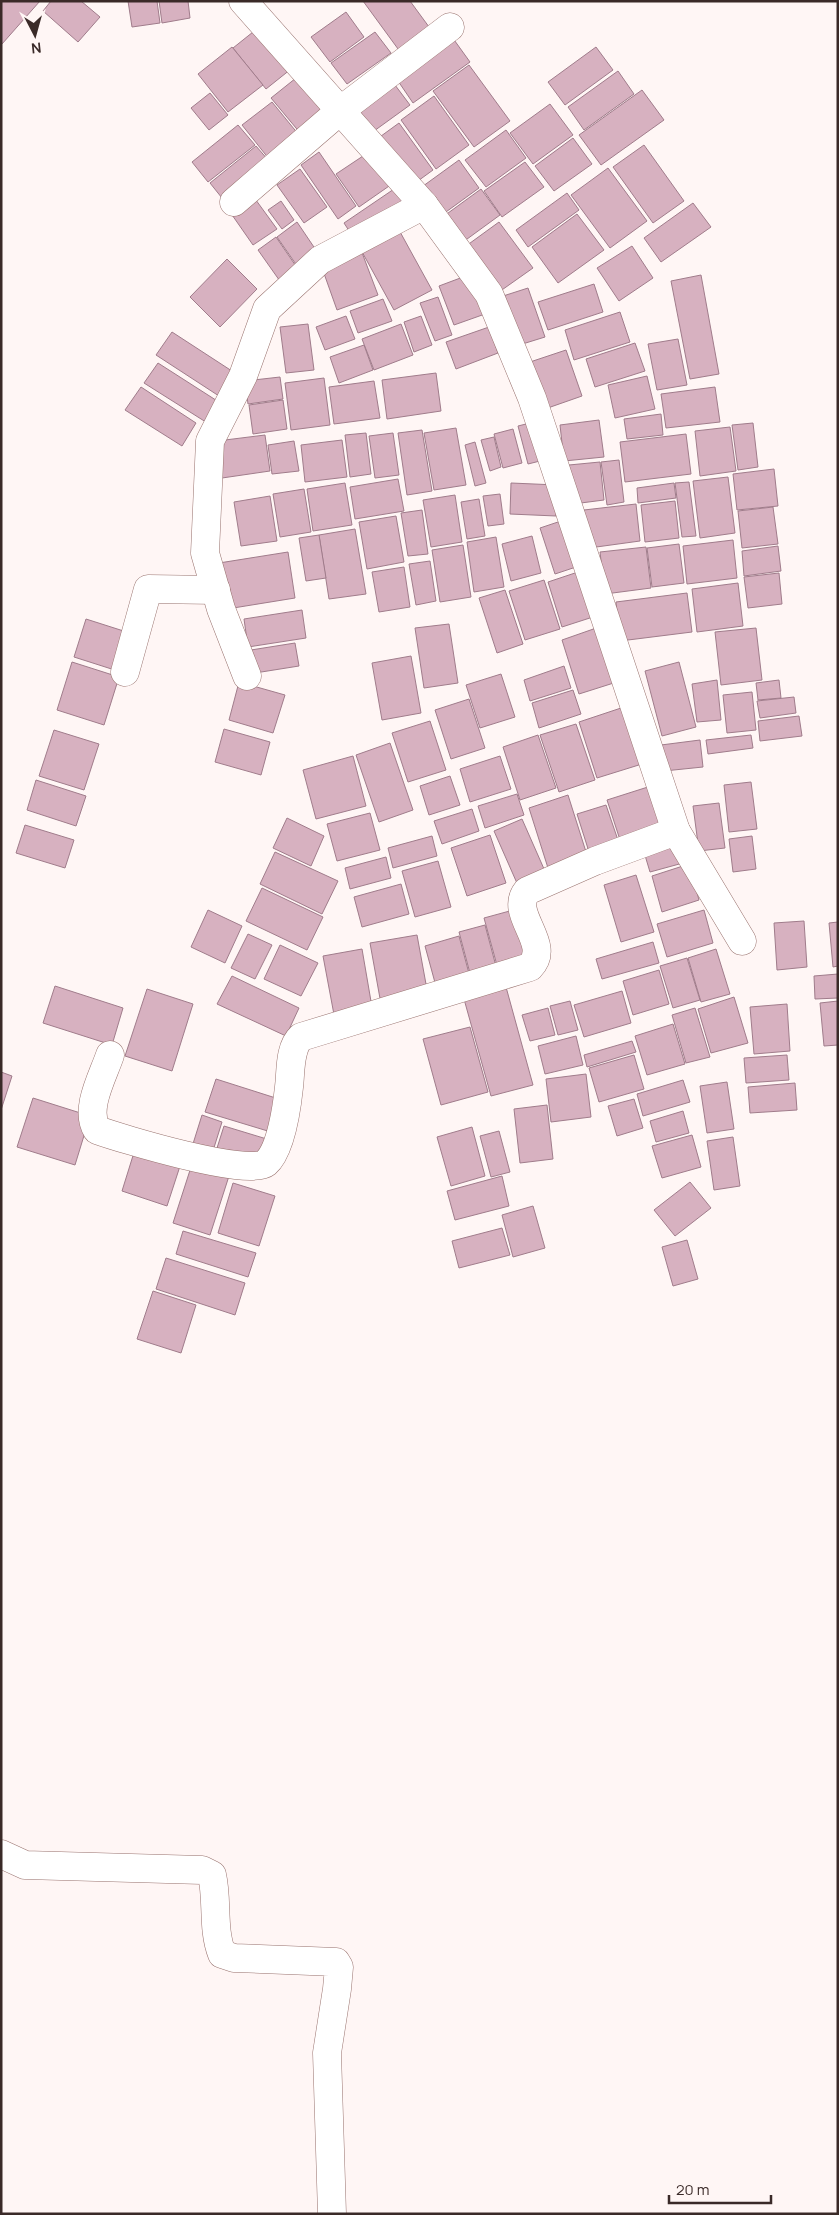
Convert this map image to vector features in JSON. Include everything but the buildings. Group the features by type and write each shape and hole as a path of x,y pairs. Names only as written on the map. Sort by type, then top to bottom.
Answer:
{"street":[{"path":"243,1 424,205 489,294 532,398 676,830 742,941"},
{"path":"234,202 341,110 450,27"},
{"path":"247,676 216,590 205,553 210,440 243,376 267,309 320,260 424,205"},
{"path":"124,672 148,589 216,590"},
{"path":"110,1054 93,1108 94,1125 97,1130 215,1162 243,1167 258,1167 267,1162 276,1146 287,1106 294,1046 301,1037 530,967 534,962 537,948 522,906 524,894 527,891 594,861 676,830"},
{"path":"1,1854 25,1865 202,1870 212,1875 217,1941 222,1954 234,1958 336,1962 339,1967 337,1989 327,2053 332,2214"}]}
